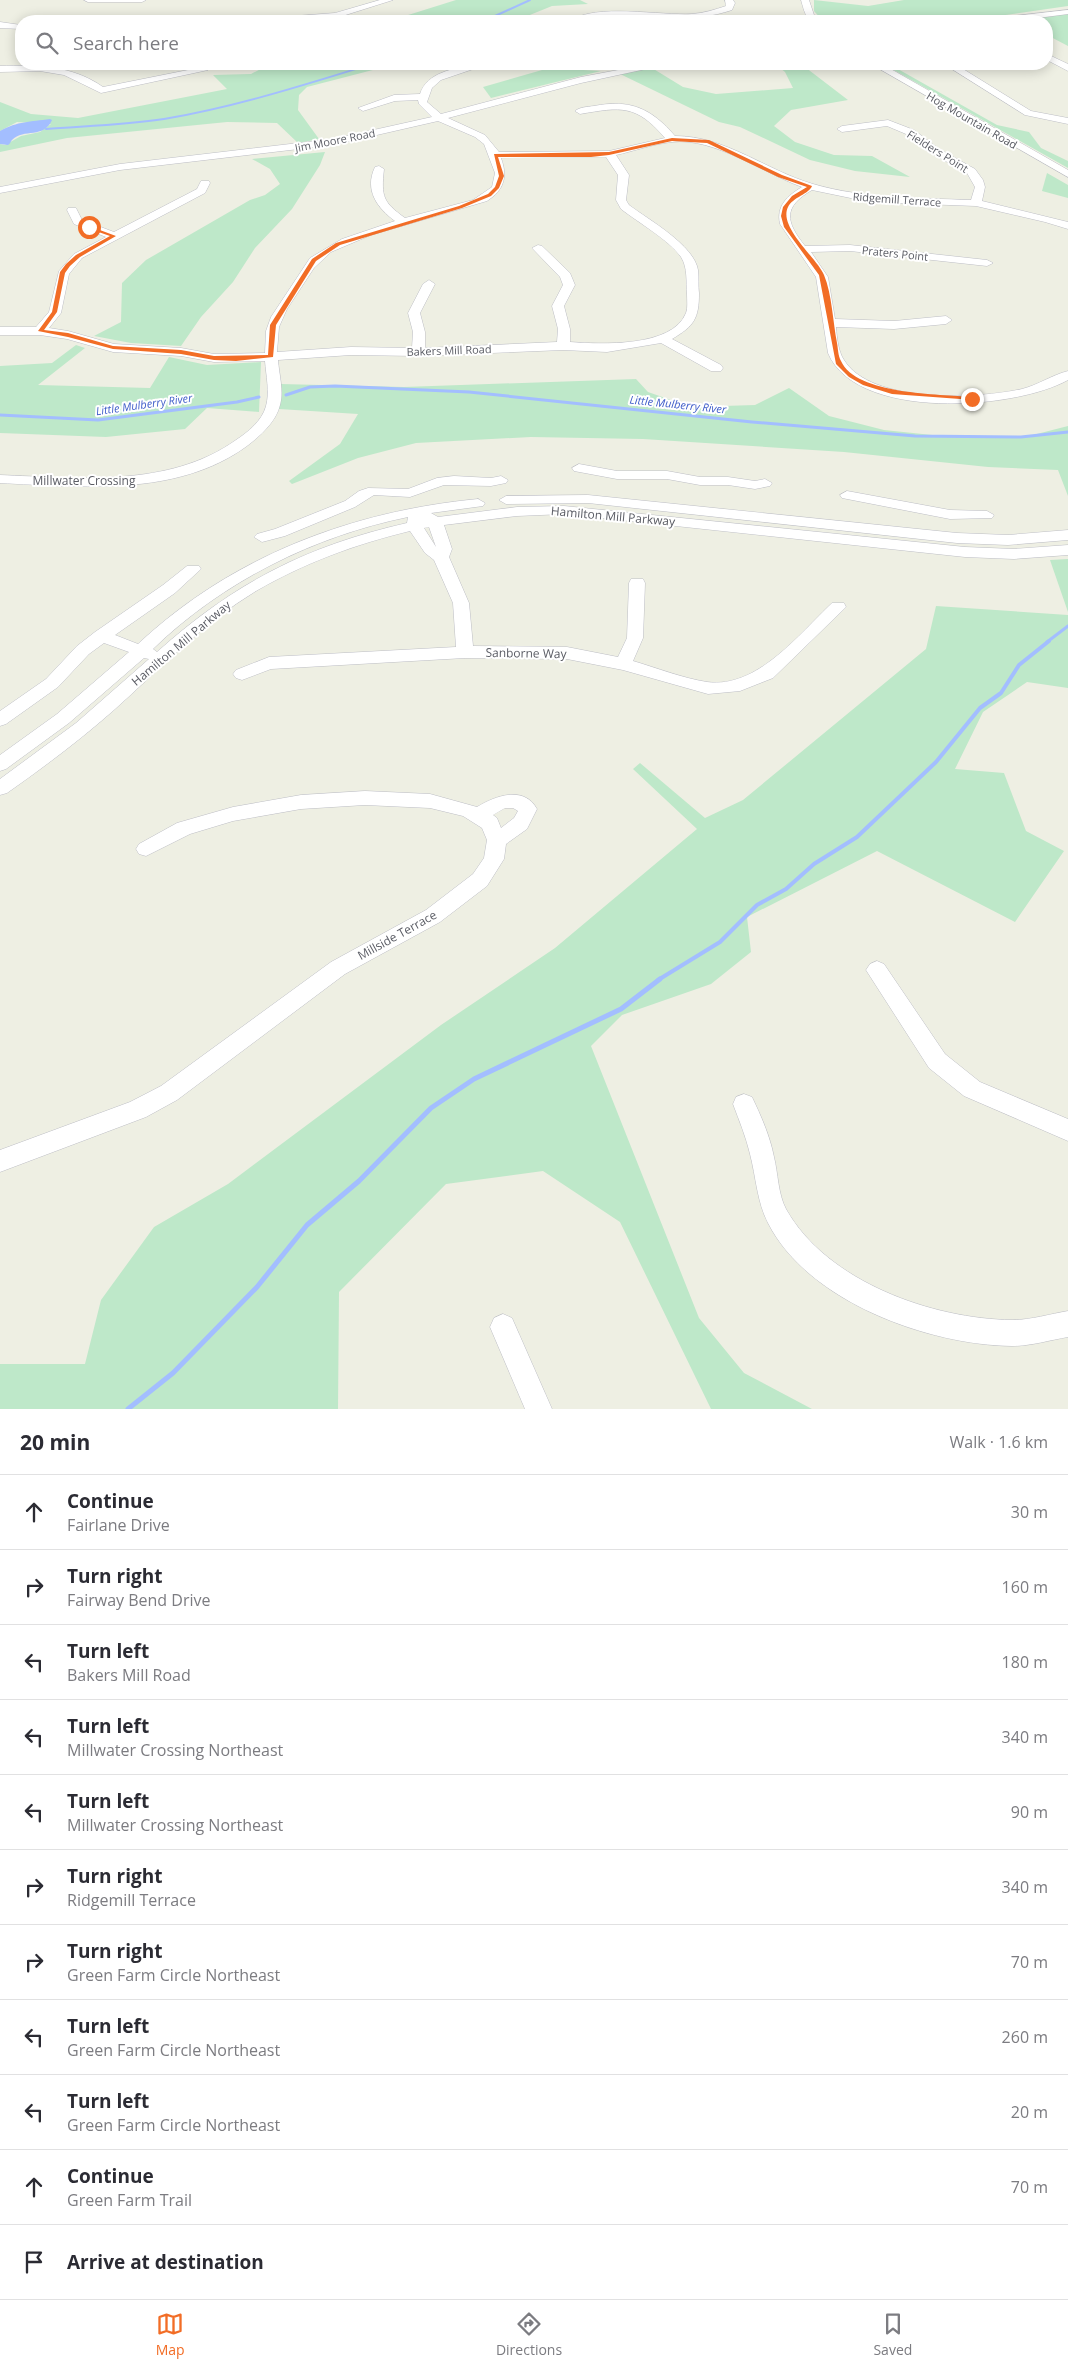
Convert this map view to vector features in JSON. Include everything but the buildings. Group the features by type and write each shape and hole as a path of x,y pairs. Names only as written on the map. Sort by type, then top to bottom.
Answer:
{"street":[{"path":"88,0 142,0"},
{"path":"336,15 389,0"},
{"path":"713,15 729,8 731,3 729,0"},
{"path":"805,0 810,15"},
{"path":"1044,15 1068,12"},
{"path":"604,15 622,13 649,15"},
{"path":"0,25 15,27"},
{"path":"1053,60 1068,68"},
{"path":"0,69 15,68"},
{"path":"42,70 81,77 101,90 203,70"},
{"path":"463,70 432,82 427,88 422,102 427,109 440,117 472,131 487,141 495,155"},
{"name":"Jim Moore Road","path":"0,190 128,166 275,151 335,142 440,117 578,80 632,70"},
{"name":"Hog Mountain Road","path":"886,70 1068,174"},
{"path":"959,70 1008,98 1028,113 1068,121"},
{"path":"363,108 394,98 425,97 469,125 472,131"},
{"path":"580,111 618,105 636,110 661,126 672,139"},
{"name":"Fielders Point","path":"842,129 888,123 910,132 935,151 972,171 980,187 976,203"},
{"name":"Ridgemill Terrace","path":"495,155 609,154 672,139 708,141 780,176 811,187 870,198 976,203 1048,219 1068,226"},
{"name":"Bakers Mill Road","path":"0,332 40,331 68,335 113,348 181,352 214,358 236,359 351,351 418,352 563,346 607,348 663,339 684,327 692,312 692,269 678,246 625,207 621,200 626,179 623,171 609,154"},
{"name":"Millwater Crossing","path":"0,479 131,481 185,470 216,458 245,441 264,424 274,405 274,380 271,356 273,325 314,260 338,244 460,207 489,195 497,188 502,176 495,155"},
{"path":"379,169 376,192 380,203 404,223"},
{"path":"40,331 55,312 63,272 78,256 201,191 205,183"},
{"path":"811,187 794,197 785,207 784,216 787,227 822,275 838,362 851,376 877,389 915,396 972,399 1004,396 1026,391 1068,374"},
{"path":"72,210 78,222 114,236"},
{"path":"538,248 566,276 569,285 558,306 564,329 563,346"},
{"name":"Praters Point","path":"803,249 850,248 987,263"},
{"path":"418,352 418,332 414,313 429,284"},
{"path":"830,323 894,325 946,320"},
{"path":"663,339 716,368"},
{"path":"579,468 617,475 667,475 695,501 728,481 755,485 765,483"},
{"path":"262,537 280,533 350,504 373,491 410,492 442,481 491,482 501,480"},
{"path":"410,492 415,518 430,550 441,557 462,603 465,652"},
{"path":"847,495 864,501 940,515 968,517 987,515"},
{"name":"Hamilton Mill Parkway","path":"0,764 24,748 180,616 230,582 297,546 357,526 535,498 695,501 1014,554 1068,550"},
{"name":"Hamilton Mill Parkway","path":"0,788 40,761 93,719 218,610 241,594 293,565 321,553 415,518 435,522 499,512 564,510 695,501"},
{"path":"940,515 942,543"},
{"path":"435,522 444,549 441,557"},
{"name":"Hamilton Mill Parkway","path":"942,543 1068,535"},
{"path":"0,720 52,683 83,650 169,589 193,569"},
{"path":"623,664 635,638 638,582"},
{"name":"Sanborne Way","path":"242,674 269,663 465,652 568,653 623,664 708,688 740,685 767,674 838,607"},
{"path":"101,636 162,658"},
{"path":"146,849 184,828 233,814 301,802 366,798 430,801 468,810 477,816 490,823 497,840 526,818 528,809 520,801 509,800 477,816"},
{"name":"Millside Terrace","path":"0,1161 138,1110 169,1094 338,968 433,916 480,880 494,859 497,840"},
{"path":"877,970 937,1061 972,1089 1068,1130"},
{"path":"744,1104 762,1153 777,1216 796,1244 830,1275 887,1306 948,1326 1013,1333 1068,1324"},
{"path":"503,1327 539,1409"}],"green space":[{"path":"456,0 580,0 588,4 552,6 530,15 408,15"},
{"path":"814,0 868,6 904,0 1068,0 1068,6 1006,15 818,15 814,11"},
{"path":"1068,14 1068,46 1053,38 1053,16"},
{"path":"259,70 373,70 307,87 299,95 298,110 319,139 298,143 277,123 227,122 67,138 0,152 0,144 5,145 21,136 40,132 51,124 17,122 0,131 0,102 31,114 78,118 227,89 213,75 251,74"},
{"path":"542,70 601,71 491,98 483,87"},
{"path":"655,70 683,87 716,94 793,88 782,70 809,70 848,100 791,110 774,126 795,142 834,155 872,156 910,177 855,171 810,160 740,127 719,122 618,73"},
{"path":"894,70 900,70 997,125 1029,132 1041,148 1068,161 1068,168"},
{"path":"325,152 320,165 292,209 255,248 233,282 201,317 181,346 131,343 94,336 121,322 122,283 146,260 250,200 265,195 280,184 270,169 252,159"},
{"path":"1047,173 1068,185 1068,198 1042,191"},
{"path":"76,345 85,348 38,385 150,388 169,357 207,365 261,362 259,412 207,408 185,429 106,437 0,433 0,366 52,363"},
{"path":"636,379 648,392 691,407 755,405 789,388 829,416 884,430 942,436 1025,437 1068,426 1068,496 1058,470 988,467 844,452 643,439 531,437 416,443 358,458 292,484 289,481 340,444 358,414 279,409 280,384 404,387"},
{"path":"1068,559 1068,612 1050,560"},
{"path":"936,606 1068,615 1068,688 1027,682 983,712 955,769 1004,773 1026,831 1064,851 1015,922 877,851 747,917 751,952 711,984 622,1015 591,1046 699,1318 744,1373 812,1409 711,1409 620,1222 543,1171 446,1184 339,1292 338,1409 0,1409 0,1364 85,1364 101,1300 154,1227 228,1184 441,1025 555,948 697,829 633,769 640,763 705,818 743,800 926,649"}],"water":[{"path":"52,120 48,126 39,132 17,136 8,145 0,144 0,131 6,128 24,122"}],"waterway":[{"path":"497,15 530,0"},
{"path":"46,129 135,123 191,114 269,95 353,70"},
{"name":"Little Mulberry River","path":"286,395 310,387 335,386 469,392 752,422 915,436 1021,437 1068,432"},
{"name":"Little Mulberry River","path":"0,415 98,420 237,402 259,397"},
{"path":"1047,642 1068,626"},
{"path":"658,980 720,942 757,905 786,889 814,864 857,837 936,762 980,708 1001,693 1019,665 1049,641"},
{"path":"128,1409 173,1373 257,1287 307,1225 359,1181 431,1108 474,1079 621,1009 660,979"}],"route":[{"path":"89,227 114,236 78,256 68,265 63,272 60,282 55,312 40,331 68,335 113,348 181,352 214,358 236,359 271,356 273,325 314,260 326,250 366,234 477,202 497,188 502,176 495,155 609,154 672,139 708,141 780,176 811,187 794,197 785,207 784,216 787,227 822,275 838,362 851,376 877,389 895,393 972,399"}]}
